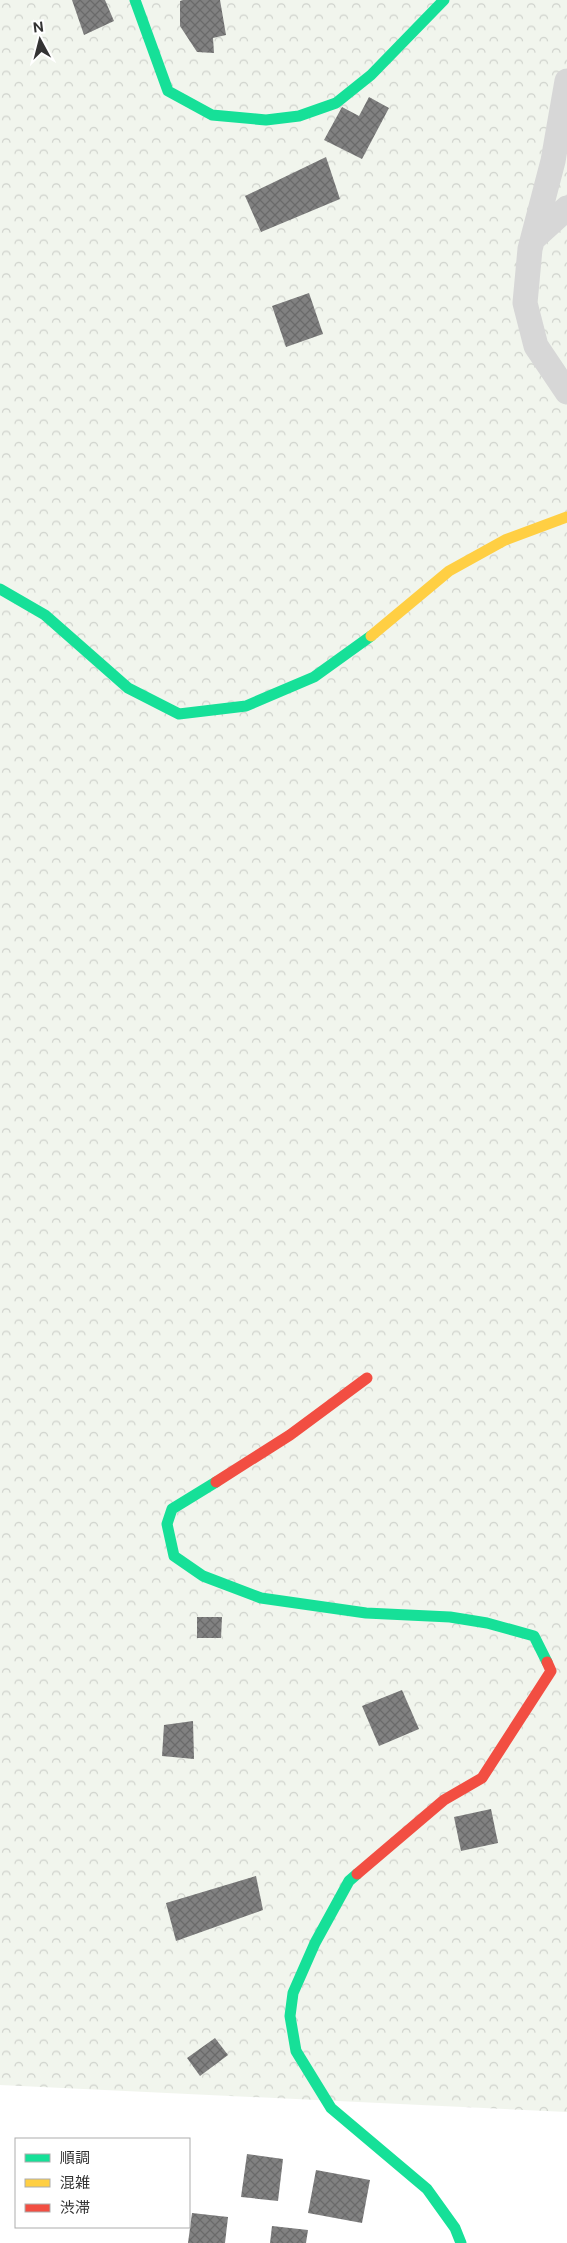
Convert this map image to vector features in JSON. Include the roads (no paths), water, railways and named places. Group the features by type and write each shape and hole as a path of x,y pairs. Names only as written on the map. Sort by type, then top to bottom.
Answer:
{"street":[{"path":"135,0 168,91 212,115 266,120 299,116 336,103 371,75 444,0"},
{"path":"567,81 553,161 533,238 525,303 536,346 567,392"},
{"path":"533,238 567,208"},
{"path":"0,589 45,615 128,688 179,714 246,706 314,676 374,634 450,571 505,540 567,517"},
{"path":"367,1378 290,1435 172,1509 167,1524 174,1556 203,1576 261,1598 366,1613 450,1617 487,1623 534,1636 551,1671 482,1778 444,1800 349,1881 315,1943 293,1993 290,2016 296,2051 331,2108 427,2189 455,2228 461,2243"}]}
